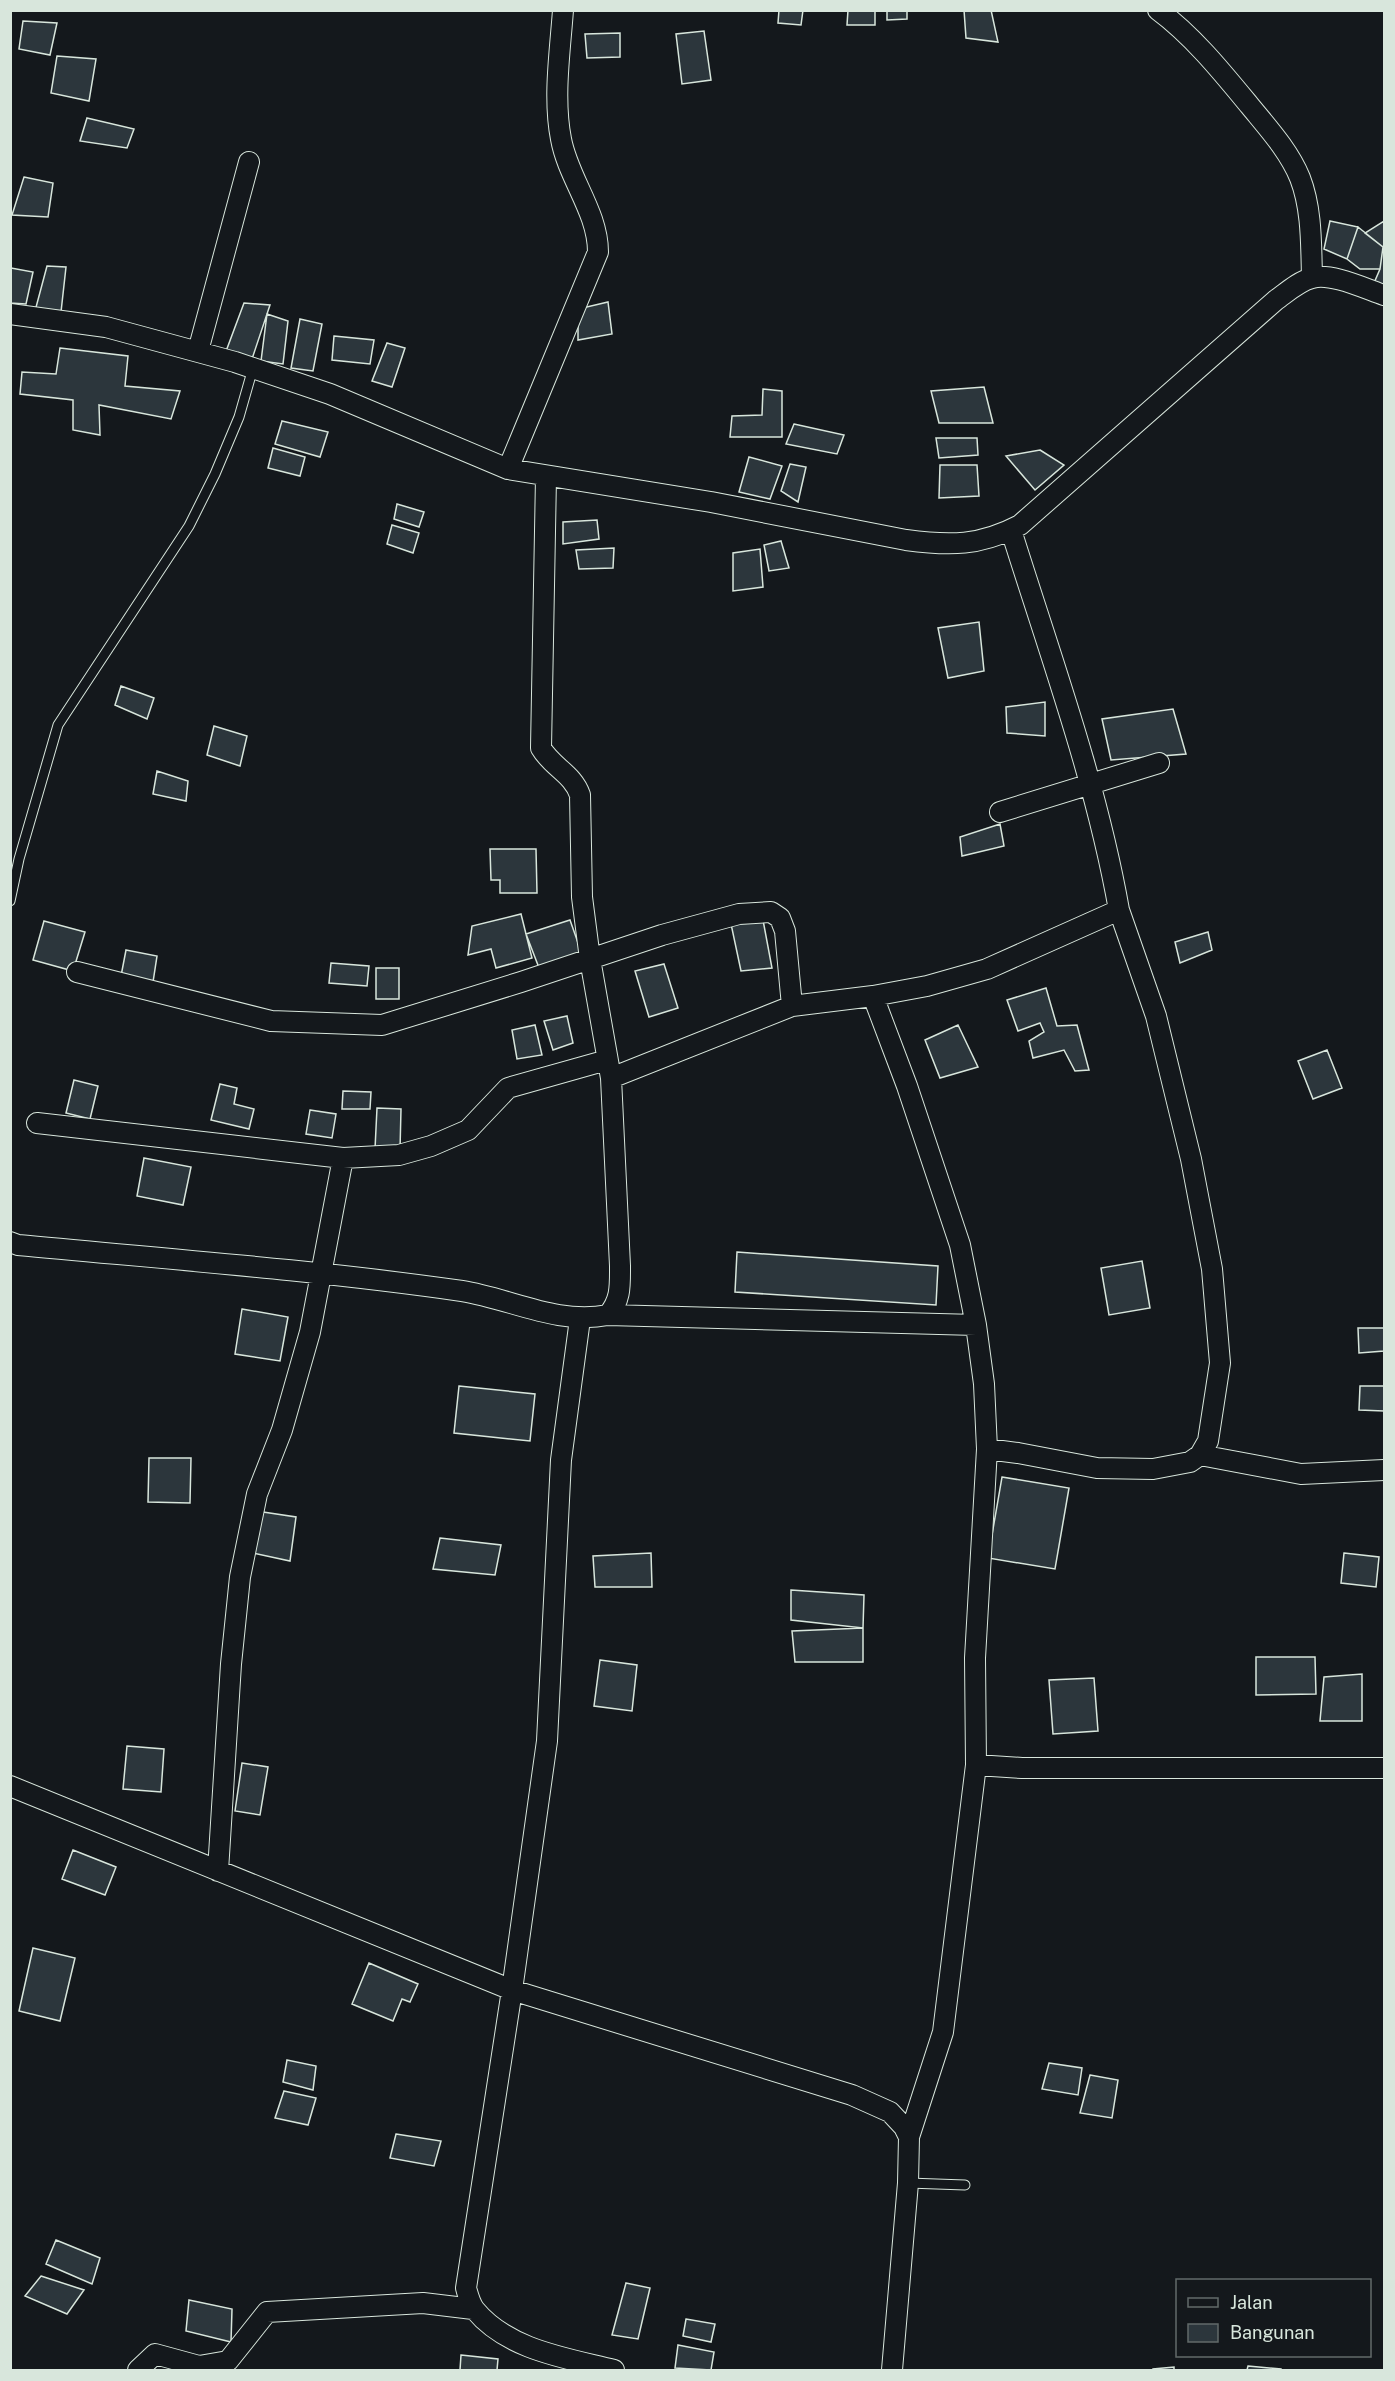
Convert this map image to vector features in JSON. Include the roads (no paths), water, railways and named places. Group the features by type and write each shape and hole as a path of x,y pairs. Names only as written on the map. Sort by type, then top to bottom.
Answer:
{"street":[{"path":"508,469 598,252 598,239 594,224 567,161 561,140 558,97 563,10"},
{"path":"1158,10 1180,18 1276,138 1300,177 1311,224 1312,278"},
{"path":"198,351 249,162"},
{"path":"10,314 106,327 253,368 330,394 508,469 711,502 935,544 965,545 1001,535 1036,512 1276,300 1312,278 1331,278 1384,295"},
{"path":"546,477 541,748 547,759 576,783 580,795 582,897 609,1069 620,1266 620,1296 609,1315"},
{"path":"987,1449 1097,1468 1153,1469 1190,1462 1200,1455 1208,1441 1220,1363 1212,1269 1191,1159 1156,1016 1119,910 1111,863 1090,783 1011,530"},
{"path":"1000,812 1159,762"},
{"path":"37,1123 343,1158 399,1155 431,1146 468,1130 508,1088 609,1069 792,1006 873,996 927,986 987,969 1119,910"},
{"path":"77,972 271,1021 382,1025 662,935 739,914 771,912 780,918 785,931 792,1006"},
{"path":"873,996 907,1086 960,1245 976,1325 984,1384 987,1449 975,1658 976,1765 943,2032 919,2113 909,2138 908,2183 892,2370"},
{"path":"218,1871 231,1664 240,1577 257,1494 282,1430 310,1332 343,1158"},
{"path":"10,1242 18,1245 322,1272 464,1292 561,1317 580,1319 609,1315 976,1325"},
{"path":"580,1319 561,1460 547,1741 512,1990 466,2288 473,2309 494,2328 562,2364 614,2370"},
{"path":"1200,1455 1301,1474 1384,1470"},
{"path":"976,1765 1022,1768 1384,1768"},
{"path":"10,1786 512,1990 852,2095 890,2112 919,2113"},
{"path":"890,2112 904,2127 909,2138"},
{"path":"138,2370 155,2354 198,2366 228,2361 267,2312 423,2303 473,2309"}],"lane":[{"path":"10,901 58,724 189,526 215,474 238,417 253,368"},
{"path":"908,2183 965,2185"}]}
